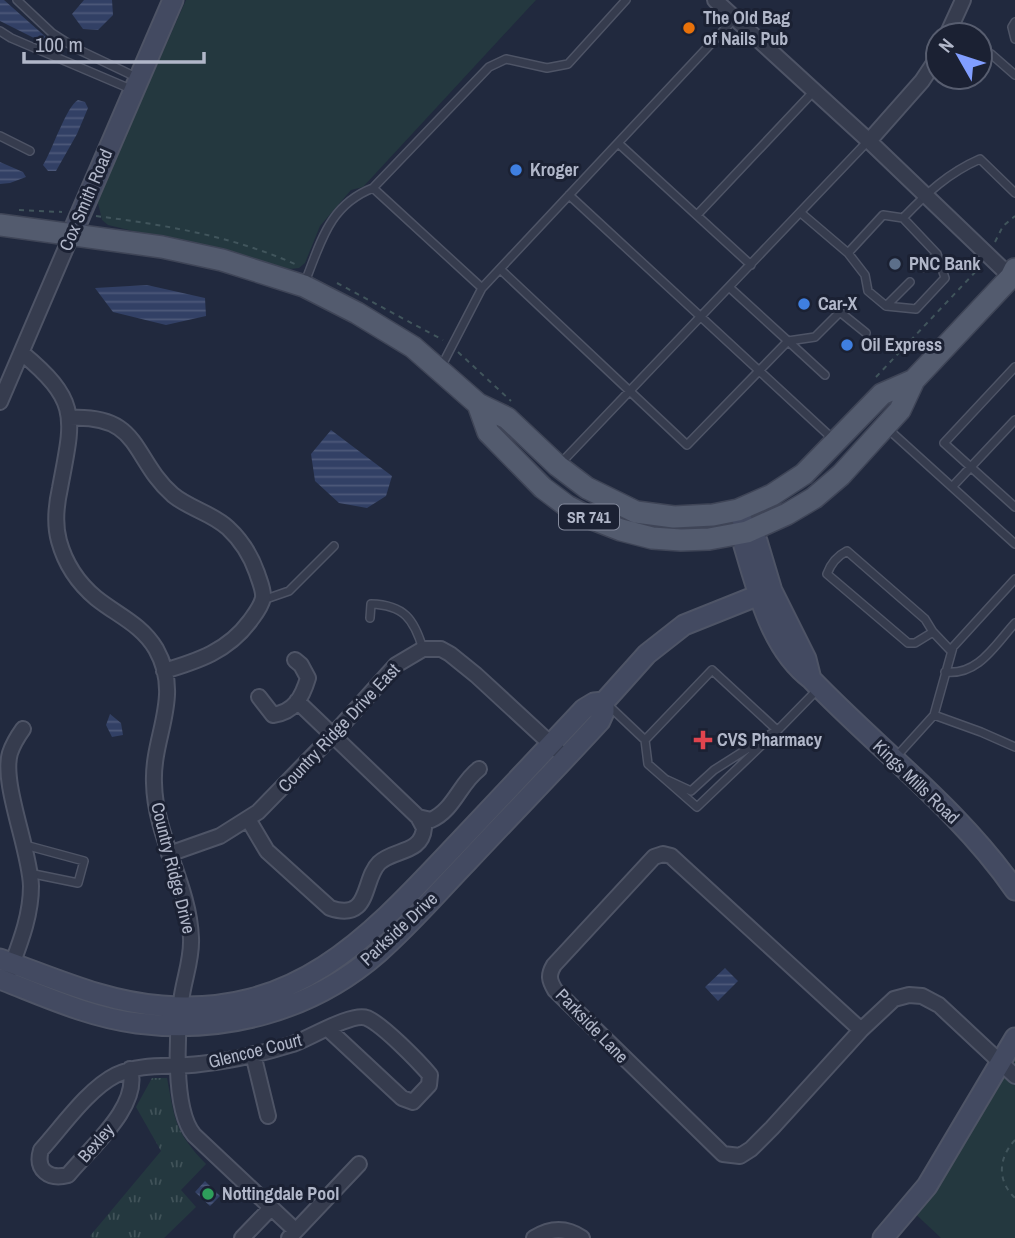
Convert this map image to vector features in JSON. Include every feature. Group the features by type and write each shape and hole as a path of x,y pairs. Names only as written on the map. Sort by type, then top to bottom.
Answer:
{"main road":[{"name":"SR 741","path":"7,217 76,224 162,247 307,279 413,347 478,404 507,418 558,466 587,488 636,512 674,517 713,515 738,510 772,495 804,474 882,394 914,380"},
{"name":"SR 741","path":"478,404 488,432 515,460 543,488 567,506 590,518 652,538 709,539 748,534 814,498 841,475 900,410 914,380 1014,275"}],"street":[{"name":"Cox Smith Road","path":"0,401 173,0"},
{"path":"715,0 869,141 990,257 1014,275"},
{"path":"954,21 963,0"},
{"path":"869,141 924,78"},
{"name":"Country Ridge Drive","path":"22,353 61,393 69,418 70,434 56,521 64,556 84,586 144,633 155,648 164,671 167,703 156,754 154,783 159,821 185,902 191,938 180,1017 179,1095 182,1114 188,1128 271,1208 292,1234"},
{"path":"69,418 93,417 119,427 133,439 174,496 227,527 245,549 254,566 264,596 257,613 246,628 209,657 164,671"},
{"name":"Kings Mills Road","path":"738,510 748,534 757,541 772,591 806,659 815,684"},
{"name":"Kings Mills Road","path":"748,534 744,546 759,595 775,634 795,667 981,846 1015,890"},
{"name":"Parkside Drive","path":"436,881 566,758 600,721 604,702 647,654 684,625 759,595"},
{"path":"423,649 441,649 450,654 566,758"},
{"name":"Country Ridge Drive East","path":"169,854 220,836 248,819 278,793 396,665 423,649"},
{"path":"260,697 272,715 285,713 298,701 308,678 295,660"},
{"path":"248,819 274,859 330,908 339,911 357,906 363,899 374,869 380,861 404,852 421,838 424,828 418,817 298,701"},
{"name":"Parkside Drive","path":"4,971 99,1015 134,1023 180,1017 233,1022 285,1008 326,989 377,953 551,744 584,709 594,703 604,702"},
{"path":"4,971 29,910 30,873 8,762 13,745 23,729"},
{"path":"418,817 431,820 443,813 464,783 480,769"},
{"name":"Parkside Lane","path":"861,1030 671,856 663,854 654,857 549,973 549,981 555,990 723,1154 732,1157 740,1156 751,1149 861,1030 894,999 922,996 939,1005 1008,1070"},
{"name":"Glencoe Court","path":"179,1065 200,1064 292,1044 355,1016 367,1018 386,1032 430,1075 429,1084 413,1102 402,1098 328,1029"},
{"path":"883,1238 926,1186 1008,1070 1015,1038"},
{"path":"253,1054 268,1116"},
{"name":"Bexley","path":"130,1069 134,1080 131,1095 117,1118 68,1175 57,1178 48,1175 39,1159 41,1150 93,1093 114,1076 130,1069 148,1065 179,1065"},
{"path":"292,1234 359,1164"},
{"path":"242,1238 271,1208"},
{"path":"534,1238 544,1232 557,1230 574,1233 582,1238"}],"lane":[{"path":"16,0 52,33 136,84"},
{"path":"307,279 328,225 355,195 373,188 489,67 506,59 547,68 568,64 626,0"},
{"path":"440,369 482,288 735,18"},
{"path":"1015,22 1012,27 1015,39"},
{"path":"0,31 11,38 136,84"},
{"path":"994,57 1015,75"},
{"path":"697,215 814,91"},
{"path":"0,136 30,151"},
{"path":"558,466 631,393 869,141"},
{"path":"618,143 751,265"},
{"path":"903,218 955,170 980,159 1015,193"},
{"path":"373,188 482,288"},
{"path":"569,195 837,442"},
{"path":"801,213 848,253 865,275 868,291 886,306 916,309 945,278 937,254 903,218 883,215 848,253"},
{"path":"922,268 937,254"},
{"path":"500,269 687,445 788,341 815,337 840,312 866,333"},
{"path":"886,306 910,282"},
{"path":"730,288 825,375"},
{"path":"1015,367 944,443 1015,507"},
{"path":"952,487 1015,419"},
{"path":"885,427 1015,544"},
{"path":"262,600 284,595 295,587 334,546"},
{"path":"933,632 915,643 908,643 827,574 830,566 839,555 847,551 925,619 951,651"},
{"path":"893,760 934,715 951,651 968,628 1015,579"},
{"path":"370,618 371,604 399,610 412,621 423,649"},
{"path":"945,672 956,673 970,669 1015,623"},
{"path":"645,740 712,670 777,730"},
{"path":"604,702 645,740 648,764 697,807 777,730 815,684"},
{"path":"934,715 1015,747"},
{"path":"665,779 691,791 714,770 777,730"},
{"path":"24,845 84,861 78,883 30,873"}],"path":[{"path":"995,241 1003,226 1015,216"},
{"path":"7,217 76,224 179,228 270,253 307,279"},
{"path":"872,381 990,257"},
{"path":"334,282 397,314 451,347 519,408"},
{"path":"1015,1140 1003,1156 1001,1166 1006,1189 1015,1198"}],"green space":[{"path":"186,0 536,0 363,187 351,190 320,226 305,263 299,268 290,269 108,225 102,220 97,199"},
{"path":"1015,1045 1015,1238 941,1238 909,1208"},
{"path":"152,1078 167,1078 172,1105 182,1134 206,1164 181,1190 196,1207 164,1238 92,1238 90,1236 161,1151 136,1107"}],"water":[{"path":"0,0 4,0 47,38 50,46 0,21"},
{"path":"84,0 112,0 113,15 98,30 83,29 72,14"},
{"path":"78,100 85,102 88,108 56,171 48,171 43,165 69,110"},
{"path":"0,162 23,172 26,177 0,184"},
{"path":"147,285 205,298 206,316 166,325 113,312 95,288"},
{"path":"331,430 392,476 386,496 367,508 339,503 315,481 311,454"},
{"path":"110,714 121,723 123,735 112,737 106,725"},
{"path":"725,968 738,981 718,1001 705,987"},
{"name":"Nottingdale Pool","path":"205,1181 220,1196 210,1206 195,1192"}],"place":[{"name":"The Old Bag of Nails Pub","path":"689,28"},
{"name":"Kroger","path":"516,170"},
{"name":"PNC Bank","path":"895,264"},
{"name":"Car-X","path":"804,304"},
{"name":"Oil Express","path":"847,345"},
{"name":"CVS Pharmacy","path":"703,740"},
{"name":"Nottingdale Pool","path":"208,1194"}]}
